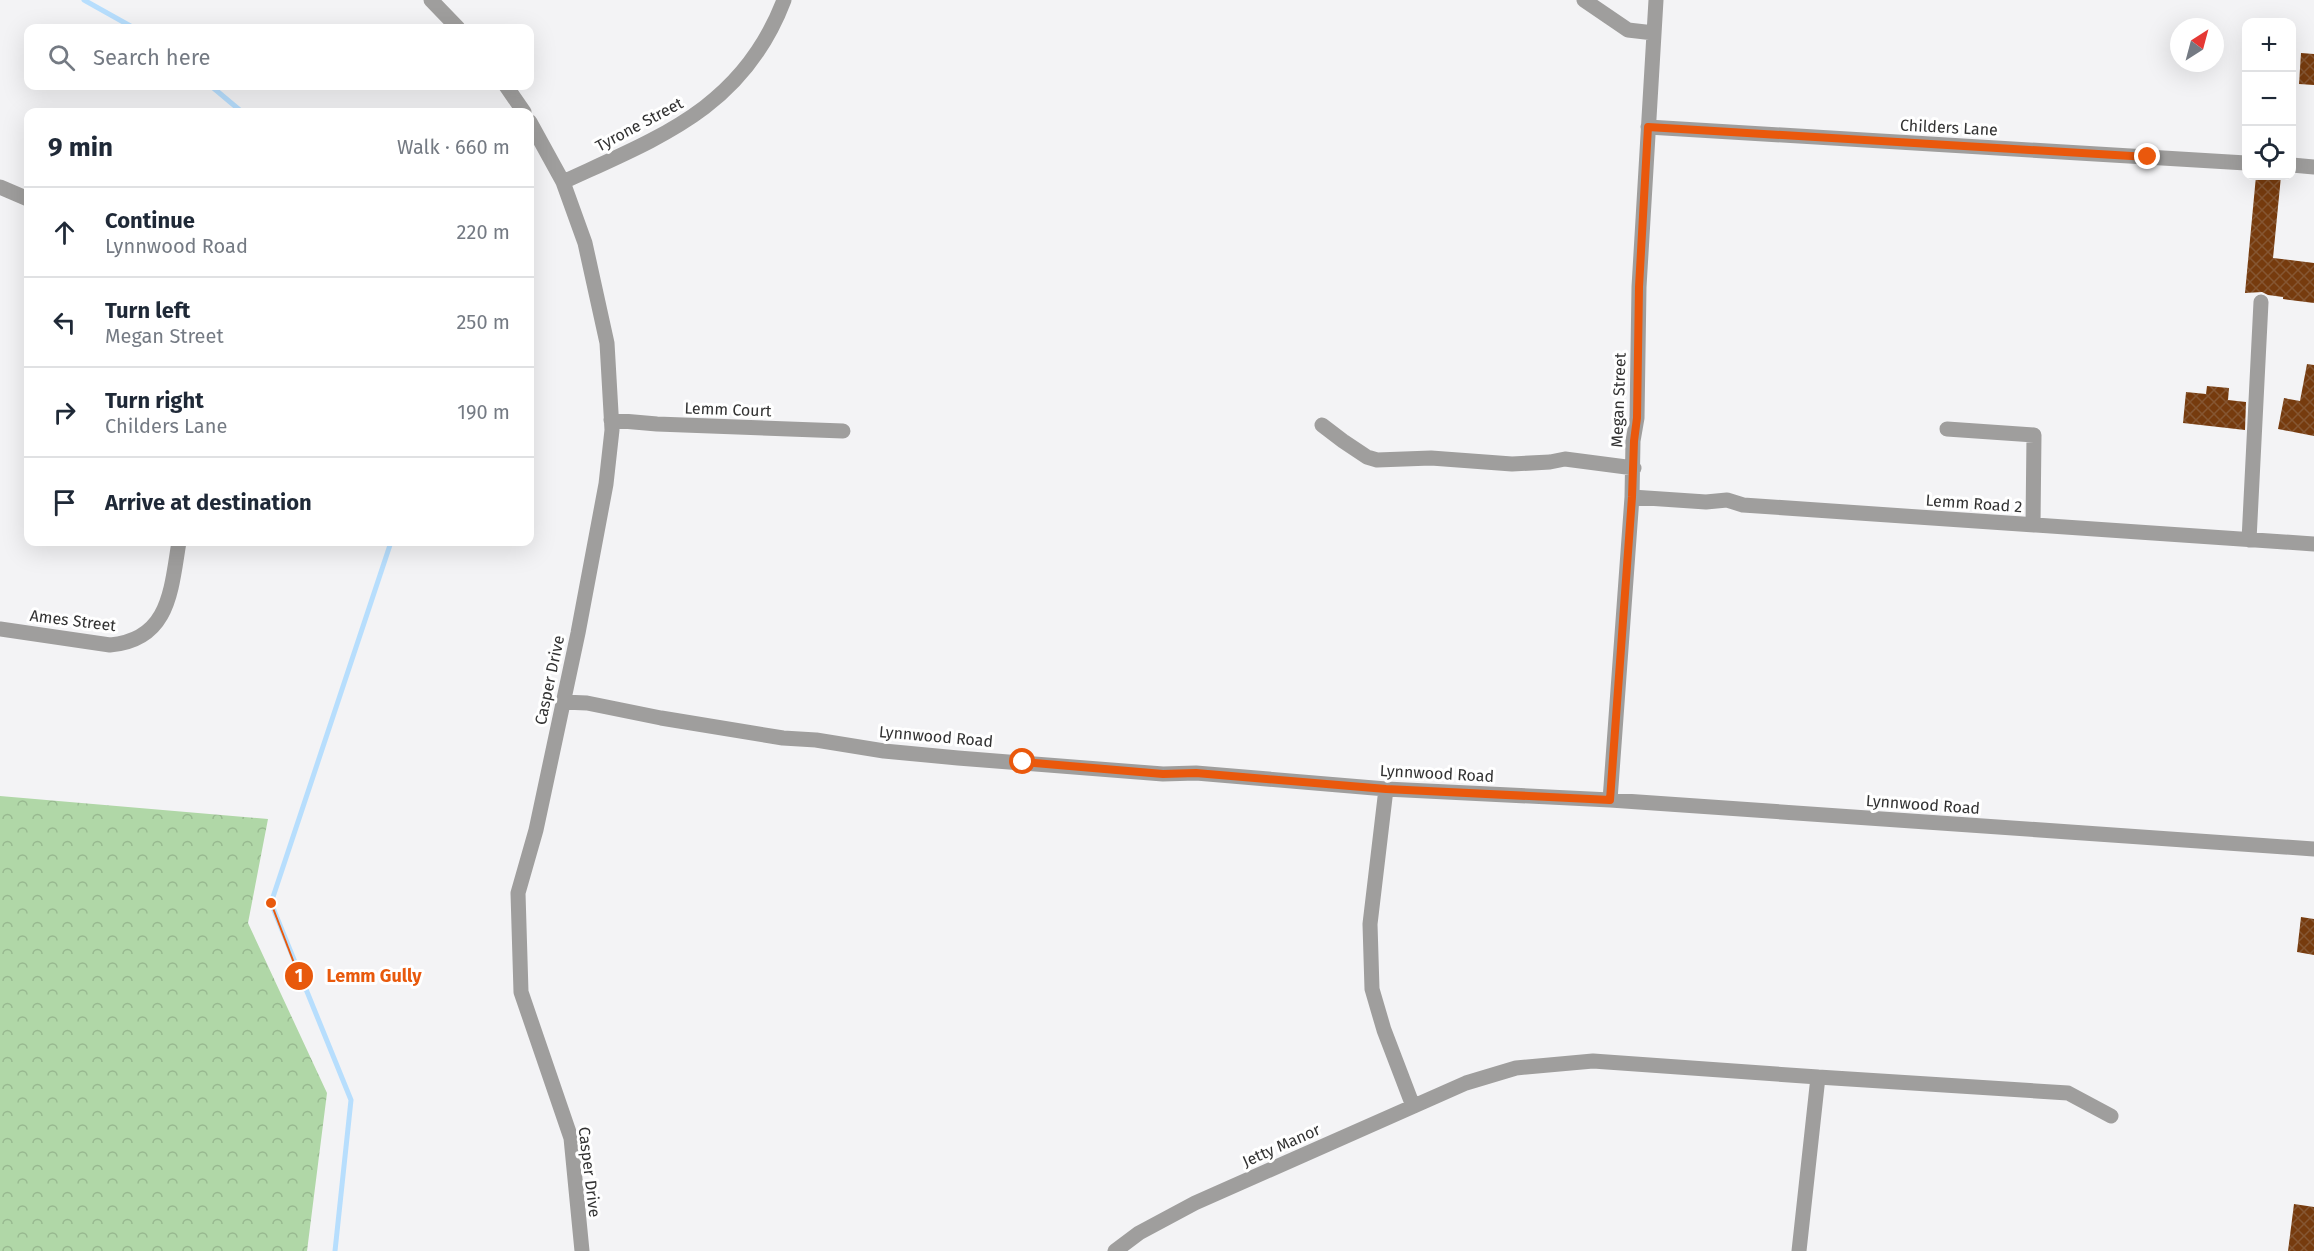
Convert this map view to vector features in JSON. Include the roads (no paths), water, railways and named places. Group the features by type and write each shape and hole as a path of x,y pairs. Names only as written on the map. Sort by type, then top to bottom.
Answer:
{"street":[{"path":"431,0 454,24"},
{"name":"Tyrone Street","path":"563,182 660,137 718,99 741,75 762,45 775,24 784,0"},
{"path":"1584,0 1628,30 1654,33"},
{"name":"Megan Street","path":"1610,800 1637,418 1639,287 1656,0"},
{"path":"509,90 521,108"},
{"name":"Childers Lane","path":"1648,127 2242,163"},
{"name":"Casper Drive","path":"534,129 563,182 585,243 607,343 611,420 606,484 578,633 536,830 518,893 521,992 571,1138 582,1251"},
{"path":"2296,165 2314,167"},
{"path":"0,187 24,197"},
{"path":"2249,540 2261,302"},
{"name":"Lemm Court","path":"611,420 657,424 843,431"},
{"path":"1322,425 1351,447 1377,460 1387,462 1431,458 1512,464 1565,459 1634,468"},
{"path":"1947,429 2034,435 2033,525"},
{"name":"Lemm Road 2","path":"1632,497 1706,502 1727,500 1743,505 2314,544"},
{"name":"Ames Street","path":"0,629 110,645 128,644 145,634 159,620 169,600 178,546"},
{"name":"Lynnwood Road","path":"563,702 587,703 783,738 816,740 958,759 1163,774 1196,773 1386,789 1610,800 2314,849"},
{"path":"1386,789 1370,924 1372,989 1384,1030 1413,1106"},
{"name":"Jetty Manor","path":"1115,1251 1139,1233 1195,1203 1466,1083 1516,1068 1593,1061 2068,1093 2111,1116"},
{"path":"1799,1251 1818,1077"}],"waterway":[{"path":"84,0 127,24"},
{"path":"216,90 237,108"},
{"path":"335,1251 351,1100 271,903 390,546"}],"place":[{"name":"Lemm Gully","path":"271,903"}]}
